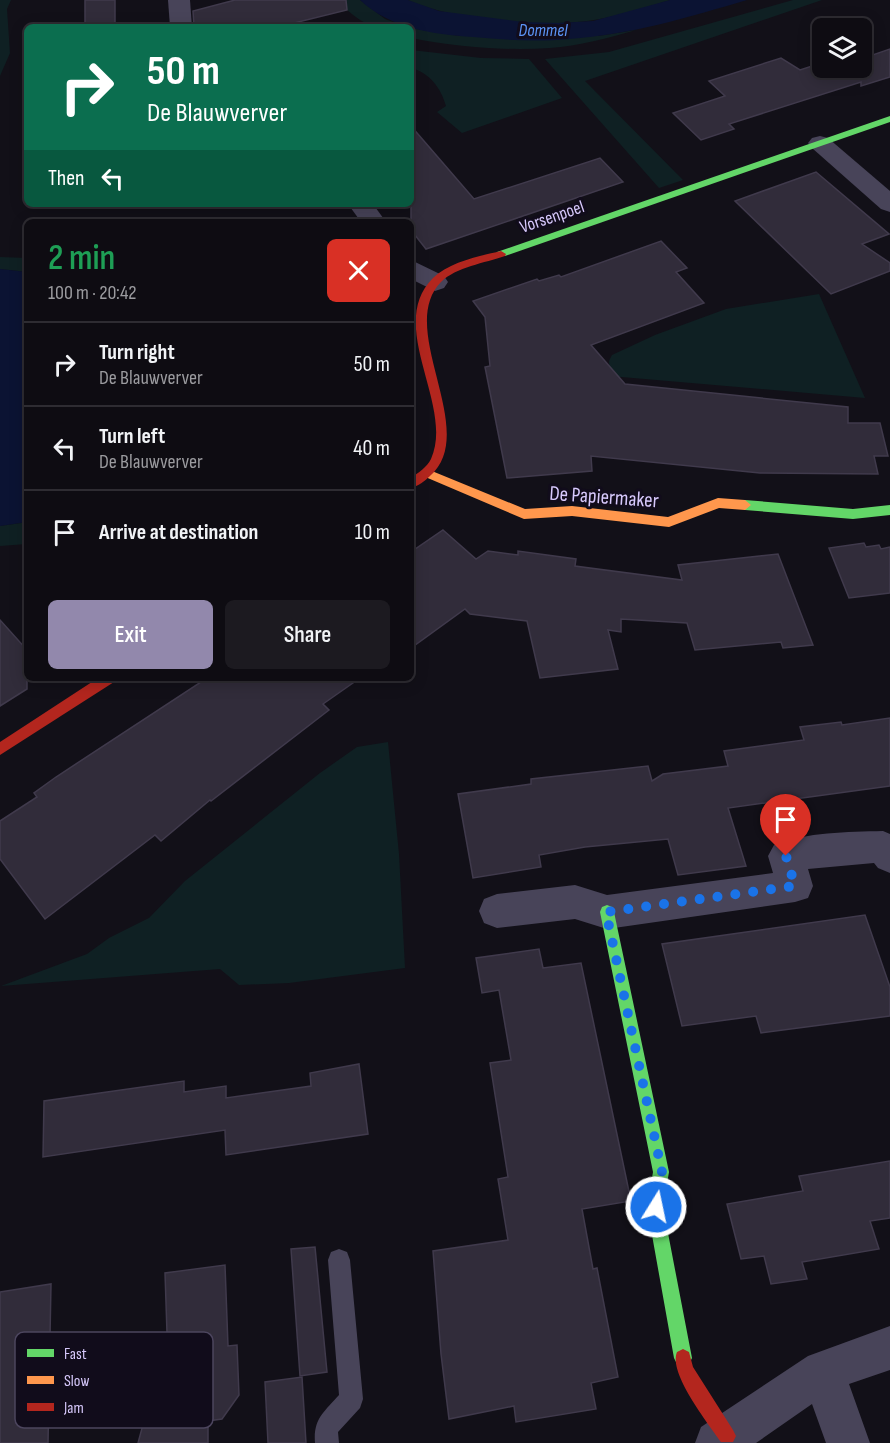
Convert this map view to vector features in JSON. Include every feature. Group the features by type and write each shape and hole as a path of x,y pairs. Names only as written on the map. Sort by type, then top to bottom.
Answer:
{"street":[{"path":"179,0 181,24"},
{"name":"Vorsenpoel","path":"435,282 454,270 890,119"},
{"path":"820,143 890,204"},
{"path":"362,207 372,219"},
{"path":"414,270 435,282 426,296 422,315 440,449 427,473 414,482"},
{"name":"De Papiermaker","path":"427,473 524,514 572,512 669,522 718,503 790,507 853,514 890,510"},
{"path":"0,749 104,681"},
{"path":"497,911 575,902 606,912 795,886 786,856 846,848 883,847 890,857"},
{"path":"606,912 662,1172 656,1207 685,1370 722,1440 823,1371 890,1348"},
{"path":"823,1371 848,1443"}],"lane":[{"path":"327,1443 326,1428 351,1399 339,1260"}],"shaded area":[{"path":"0,0 11,0 7,9 10,53 0,76"},
{"path":"336,0 360,0 385,19 399,24 368,24"},
{"path":"408,0 670,0 604,18 573,22 525,23 474,18"},
{"path":"793,0 822,0 585,81 683,180 659,188 545,59 609,52"},
{"path":"414,28 459,36 598,36 636,30 604,39 550,48 498,49 414,39"},
{"path":"414,50 481,58 529,59 562,98 462,133 437,112 446,106 444,99 438,87 414,69"},
{"path":"0,257 24,258 24,272 0,269"},
{"path":"819,294 865,398 610,376 609,361 612,355 655,335 726,309"},
{"path":"24,522 24,544 0,546 0,526"},
{"path":"388,742 399,854 405,968 289,983 239,985 220,969 1,986 87,954 109,938 149,918 185,881 320,773 357,747"}],"water":[{"name":"Dommel","path":"360,0 408,0 439,11 523,22 558,23 593,21 670,0 747,0 681,19 614,34 557,40 497,39 427,32 414,28 414,24 399,24 372,10"},
{"path":"0,269 24,272 24,522 0,526"}],"building":[{"path":"85,0 115,0 115,24 85,24"},
{"path":"235,0 346,0 347,10 290,24 194,24 193,11"},
{"path":"890,49 890,77 861,86 861,82 729,124 734,129 701,140 673,113 725,96 709,81 781,58 800,70 812,66 812,78 872,78 872,55"},
{"path":"414,129 474,199 600,158 623,182 426,249 414,234 414,219 411,219 411,207 414,207"},
{"path":"816,172 889,234 862,244 890,263 890,271 831,294 735,201"},
{"path":"661,241 687,268 676,272 704,303 591,345 625,384 848,407 848,423 880,423 888,456 874,456 878,474 760,473 591,456 592,471 507,478 485,367 490,366 485,317 473,301 537,279 539,281 559,275 561,277"},
{"path":"443,530 476,559 488,551 518,555 518,551 576,559 575,566 682,580 678,565 778,554 813,645 783,648 781,642 695,650 687,623 621,619 621,632 608,630 618,669 540,678 527,621 470,614 465,609 414,646 414,550"},
{"path":"864,543 866,547 879,545 881,549 890,547 890,593 849,598 829,548"},
{"path":"0,620 24,647 24,681 27,681 27,689 0,706"},
{"path":"202,681 356,681 323,704 329,710 210,800 161,841 155,835 45,919 0,859 0,821 37,797 34,793"},
{"path":"890,718 890,786 728,808 746,866 678,875 668,839 585,847 539,855 541,867 473,878 458,794 531,784 531,779 648,766 652,781 663,774 728,766 724,751 804,740 800,727 841,722 842,725"},
{"path":"865,915 890,987 890,1016 761,1033 756,1016 682,1026 662,944"},
{"path":"539,949 543,968 581,963 631,1201 582,1209 593,1269 597,1268 618,1377 591,1383 596,1409 516,1422 514,1406 449,1419 441,1354 433,1251 508,1240 498,1179 508,1177 490,1063 511,1060 499,990 482,993 476,958"},
{"path":"359,1064 368,1134 226,1155 225,1130 43,1157 44,1101 184,1081 184,1092 226,1086 226,1098 311,1086 310,1073"},
{"path":"890,1161 890,1218 870,1221 879,1249 802,1262 807,1279 771,1284 764,1256 741,1259 727,1204 803,1191 799,1176"},
{"path":"315,1247 327,1372 300,1376 291,1249"},
{"path":"225,1265 228,1346 237,1345 239,1395 222,1419 213,1420 213,1332 167,1332 165,1273"},
{"path":"51,1284 50,1332 15,1332 15,1428 48,1428 48,1443 0,1443 0,1292"},
{"path":"302,1377 306,1443 268,1443 265,1382"},
{"path":"142,1428 208,1428 208,1443 138,1443"}],"traffic: fast":[{"path":"501,254 890,119"},
{"path":"745,505 853,514 890,510"},
{"path":"607,912 661,1172 655,1207 683,1358"}],"traffic: slow":[{"path":"427,473 524,514 572,511 669,522 718,503 745,505"}],"traffic: jam":[{"path":"414,482 435,463 441,440 440,417 424,341 422,317 426,296 437,280 444,275 459,267 501,254"},
{"path":"0,749 104,681"},
{"path":"683,1358 685,1370 727,1436"}],"route":[{"path":"656,1207 662,1172 606,912 795,886 786,856"}]}
